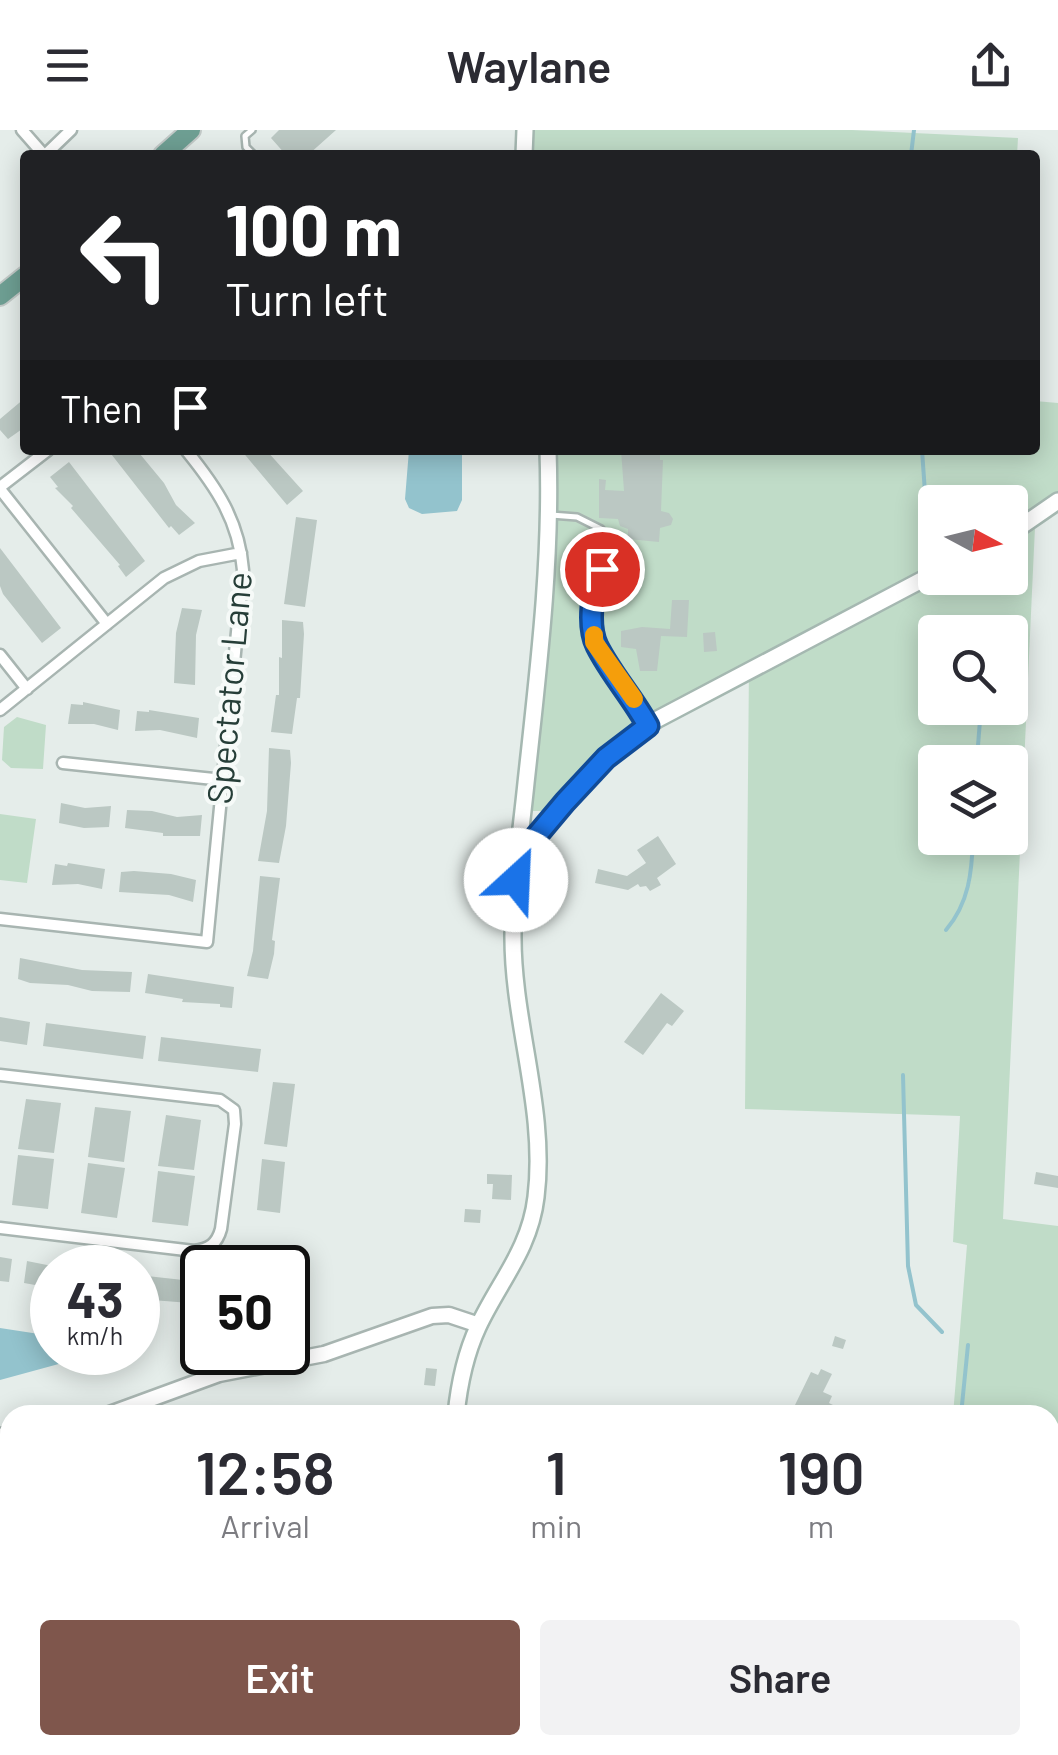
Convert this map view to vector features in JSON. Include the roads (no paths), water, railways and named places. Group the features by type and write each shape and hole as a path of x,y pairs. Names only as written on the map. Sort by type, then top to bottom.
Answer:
{"main road":[{"path":"169,150 191,130"},
{"path":"0,296 20,280"},
{"path":"458,1405 463,1369 478,1324 515,1266 527,1239 537,1193 536,1129 513,958 518,858 538,664 548,455"},
{"path":"1028,522 1058,502"},
{"path":"518,858 606,758 648,726 918,582"}],"street":[{"path":"22,130 40,150"},
{"path":"49,150 71,130"},
{"path":"42,455 0,488 107,624"},
{"name":"Spectator Lane","path":"0,919 207,942 243,589 242,552 238,532 222,499 190,455"},
{"path":"0,710 178,571 200,561 242,552"},
{"path":"0,655 26,688"},
{"path":"62,763 223,780"},
{"path":"0,1074 220,1100 234,1110 235,1124 219,1237 206,1250 0,1228"},
{"path":"134,1405 219,1374 324,1354 432,1316 449,1315 478,1324"}],"lane":[{"path":"548,515 578,518 601,529 608,539 607,555 595,582 594,642 648,726"}],"water":[{"path":"409,455 462,455 462,500 457,511 422,514 409,508 405,499"},
{"path":"0,1328 30,1333 30,1372 0,1380"}],"waterway":[{"path":"912,150 914,130"},
{"path":"922,455 924,485"},
{"path":"978,745 980,725"},
{"path":"946,930 968,887 972,855"},
{"path":"903,1075 908,1266 916,1305 942,1332"},
{"path":"962,1405 968,1345"}]}
